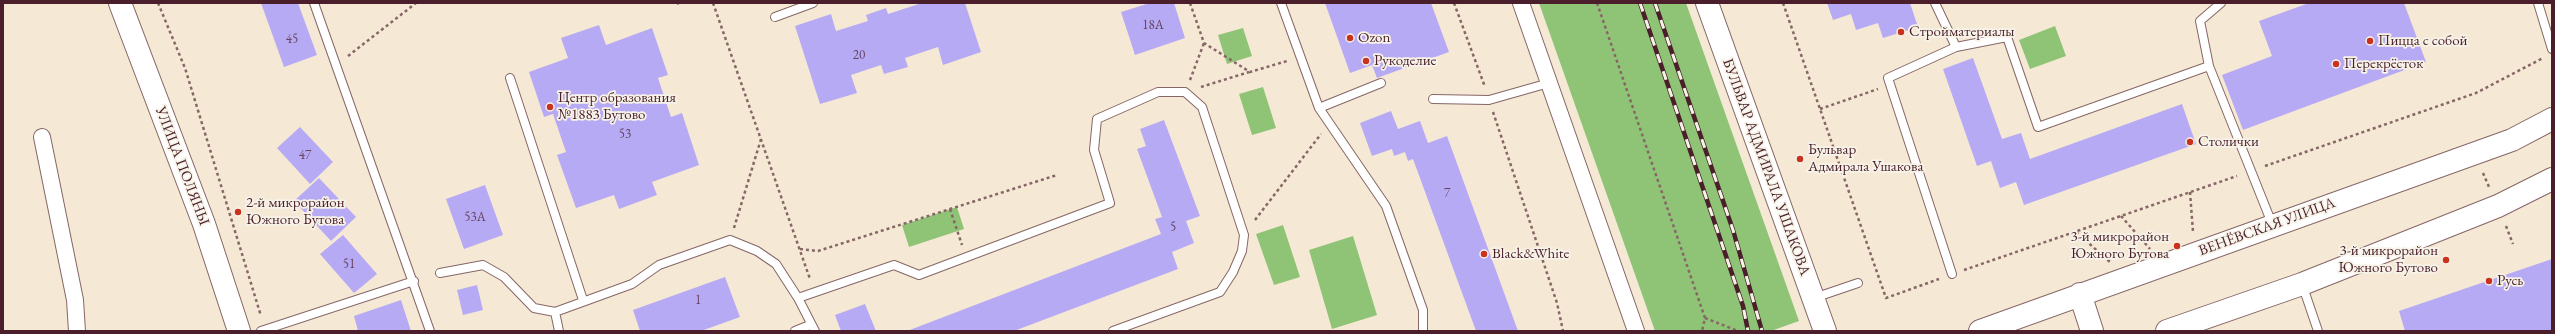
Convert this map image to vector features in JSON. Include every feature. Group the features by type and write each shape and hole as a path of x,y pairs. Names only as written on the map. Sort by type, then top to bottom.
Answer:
{"main road":[{"name":"УЛИЦА ПОЛЯНЫ","path":"120,3 204,224 239,331"},
{"name":"БУЛЬВАР АДМИРАЛА УШАКОВА","path":"1707,3 1740,99 1825,331"},
{"name":"ВЕНЁВСКАЯ УЛИЦА","path":"1980,331 2512,140 2552,119"},
{"path":"2167,331 2302,284 2498,206 2552,180"},
{"path":"2080,294 2092,331"}],"street":[{"path":"1521,3 1636,331"},
{"path":"42,137 75,300 77,331"}],"lane":[{"path":"314,3 414,281 430,331"},
{"path":"775,16 813,3"},
{"path":"1281,3 1319,108 1386,206 1423,310 1423,331"},
{"path":"1935,3 1956,47"},
{"path":"2221,3 2200,21 2209,66 2272,226"},
{"path":"2538,3 2552,49"},
{"path":"1952,274 1888,78 1956,47 2008,37 2038,127 2209,66"},
{"path":"510,78 584,300"},
{"path":"1433,99 1490,100 1549,83"},
{"path":"1319,108 1380,84"},
{"path":"798,298 894,265 919,275 1110,203 1094,150 1097,119 1158,92 1185,92 1202,107 1244,235 1242,251 1234,272 1220,292 1113,331"},
{"path":"440,273 483,265 504,277 534,308 555,312 584,300 632,284 659,264 730,240 757,251 776,264 798,298 813,328 795,331"},
{"path":"263,330 414,281"},
{"path":"1813,298 1858,283"},
{"path":"2302,284 2318,331"},
{"path":"555,312 559,331"}],"path":[{"path":"158,3 185,68 263,330"},
{"path":"336,66 382,27 416,3"},
{"path":"713,3 815,292"},
{"path":"1190,3 1204,43 1250,72"},
{"path":"1454,3 1490,100 1557,303 1563,331"},
{"path":"1597,3 1705,318 1702,331"},
{"path":"1783,3 1886,298 2476,93 2545,57"},
{"path":"1185,92 1204,43"},
{"path":"1185,92 1300,56"},
{"path":"1820,109 1890,85"},
{"path":"1244,235 1329,123"},
{"path":"730,240 761,139"},
{"path":"800,249 818,250 1057,175"},
{"path":"2190,192 2193,234"},
{"path":"950,209 966,257"},
{"path":"2121,216 2155,254"},
{"path":"2075,232 2114,265"},
{"path":"1705,318 1738,331"}],"green space":[{"path":"1539,3 1686,3 1799,321 1771,331 1655,331"},
{"path":"2055,26 2066,56 2030,69 2019,40"},
{"path":"1243,28 1252,56 1227,64 1218,35"},
{"path":"1263,87 1276,128 1252,135 1239,94"},
{"path":"957,207 964,229 909,247 902,225"},
{"path":"1283,225 1300,277 1274,285 1256,234"},
{"path":"1353,236 1377,315 1332,329 1309,250"}],"building":[{"path":"261,3 298,3 317,55 284,67"},
{"path":"922,3 965,3 981,52 943,65 938,47 905,58 908,67 884,74 881,65 851,75 857,93 820,104 795,26 831,14 836,31 868,21 866,15 886,8 888,14"},
{"path":"1150,3 1174,3 1185,38 1135,55 1121,12"},
{"path":"1325,3 1431,3 1449,52 1377,78 1372,65 1350,73"},
{"path":"1827,3 1910,3 1918,27 1883,38 1878,23 1856,30 1851,14 1833,20"},
{"path":"2309,3 2404,3 2426,62 2243,130 2222,75 2272,56 2259,21"},
{"path":"599,25 606,45 652,28 668,75 658,78 671,117 682,113 699,165 652,182 657,195 619,209 614,195 576,208 557,155 566,152 553,114 544,117 529,72 568,58 561,38"},
{"path":"1973,58 2002,139 2021,133 2030,159 2182,104 2196,144 2024,205 2016,182 2000,188 1991,161 1977,166 1943,69"},
{"path":"1391,111 1398,129 1420,121 1428,143 1447,136 1518,331 1476,331 1413,159 1408,161 1405,152 1394,156 1392,149 1372,156 1360,123"},
{"path":"1164,120 1200,216 1186,221 1194,243 1172,252 1178,269 1014,331 907,331 1161,234 1155,219 1162,217 1137,149 1146,146 1140,129"},
{"path":"300,127 333,162 310,184 277,148"},
{"path":"319,178 356,217 331,241 294,201"},
{"path":"485,185 503,235 464,249 446,199"},
{"path":"343,235 377,274 354,293 320,254"},
{"path":"2552,259 2552,331 2405,331 2399,311"},
{"path":"725,277 740,317 701,331 640,331 633,310"},
{"path":"477,285 483,310 463,315 457,290"},
{"path":"401,300 411,331 358,331 354,316"},
{"path":"865,304 876,331 841,331 835,315"}],"railway":[{"path":"1640,3 1743,306 1748,331"},
{"path":"1655,3 1733,230 1762,331"}],"place":[{"name":"Стройматериалы","path":"1901,32"},
{"name":"Ozon","path":"1350,38"},
{"name":"Пицца с собой","path":"2370,41"},
{"name":"Рукоделие","path":"1366,61"},
{"name":"Перекрёсток","path":"2336,64"},
{"name":"Центр образования №1883 Бутово","path":"550,107"},
{"name":"Столички","path":"2190,142"},
{"name":"Бульвар Адмирала Ушакова","path":"1800,159"},
{"name":"2-й микрорайон Южного Бутова","path":"238,212"},
{"name":"3-й микрорайон Южного Бутова","path":"2177,246"},
{"name":"Black&White","path":"1484,254"},
{"name":"3-й микрорайон Южного Бутово","path":"2446,260"},
{"name":"Русь","path":"2489,281"}]}
